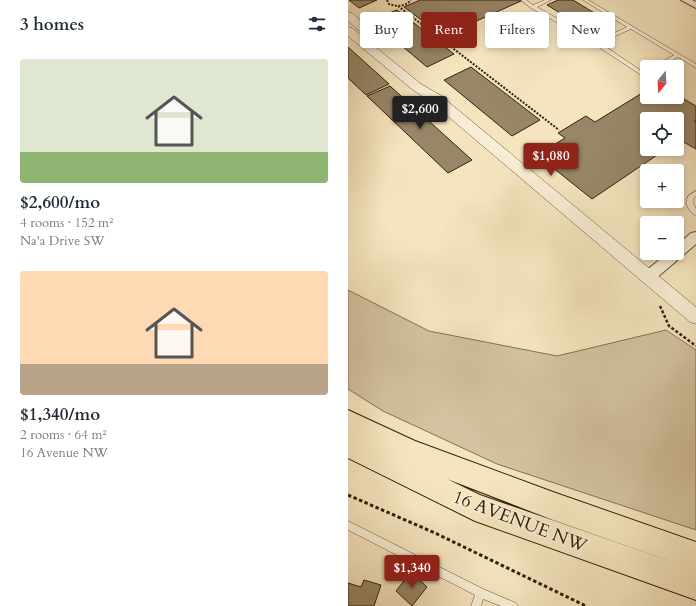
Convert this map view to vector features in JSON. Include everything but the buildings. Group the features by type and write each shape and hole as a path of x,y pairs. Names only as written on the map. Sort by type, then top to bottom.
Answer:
{"highway":[{"path":"348,410 413,445 553,506"},
{"name":"16 AVENUE NW","path":"348,422 408,452 553,506 696,556"},
{"name":"16 AVENUE NW","path":"348,446 475,508 696,585"}],"street":[{"path":"685,0 696,5"},
{"path":"348,15 427,83 435,98"},
{"path":"348,30 417,87 435,98 696,317"},
{"path":"648,278 696,238"}],"lane":[{"path":"523,0 533,8 557,21"},
{"path":"533,8 549,0"},
{"path":"586,0 696,66"},
{"path":"615,35 631,27"},
{"path":"604,48 640,72"},
{"path":"669,60 678,55"},
{"path":"696,193 690,196 689,200 689,206 696,213"},
{"path":"348,525 480,593 513,606"},
{"path":"476,606 480,593"}],"path":[{"path":"387,0 389,4 398,6 406,5 411,0"},
{"path":"398,6 559,130"},
{"path":"669,326 696,346"},
{"path":"348,495 434,533 586,606"}],"shaded area":[{"path":"348,290 429,331 557,356 666,330 696,350 696,530 497,464 383,411 348,389"}]}
